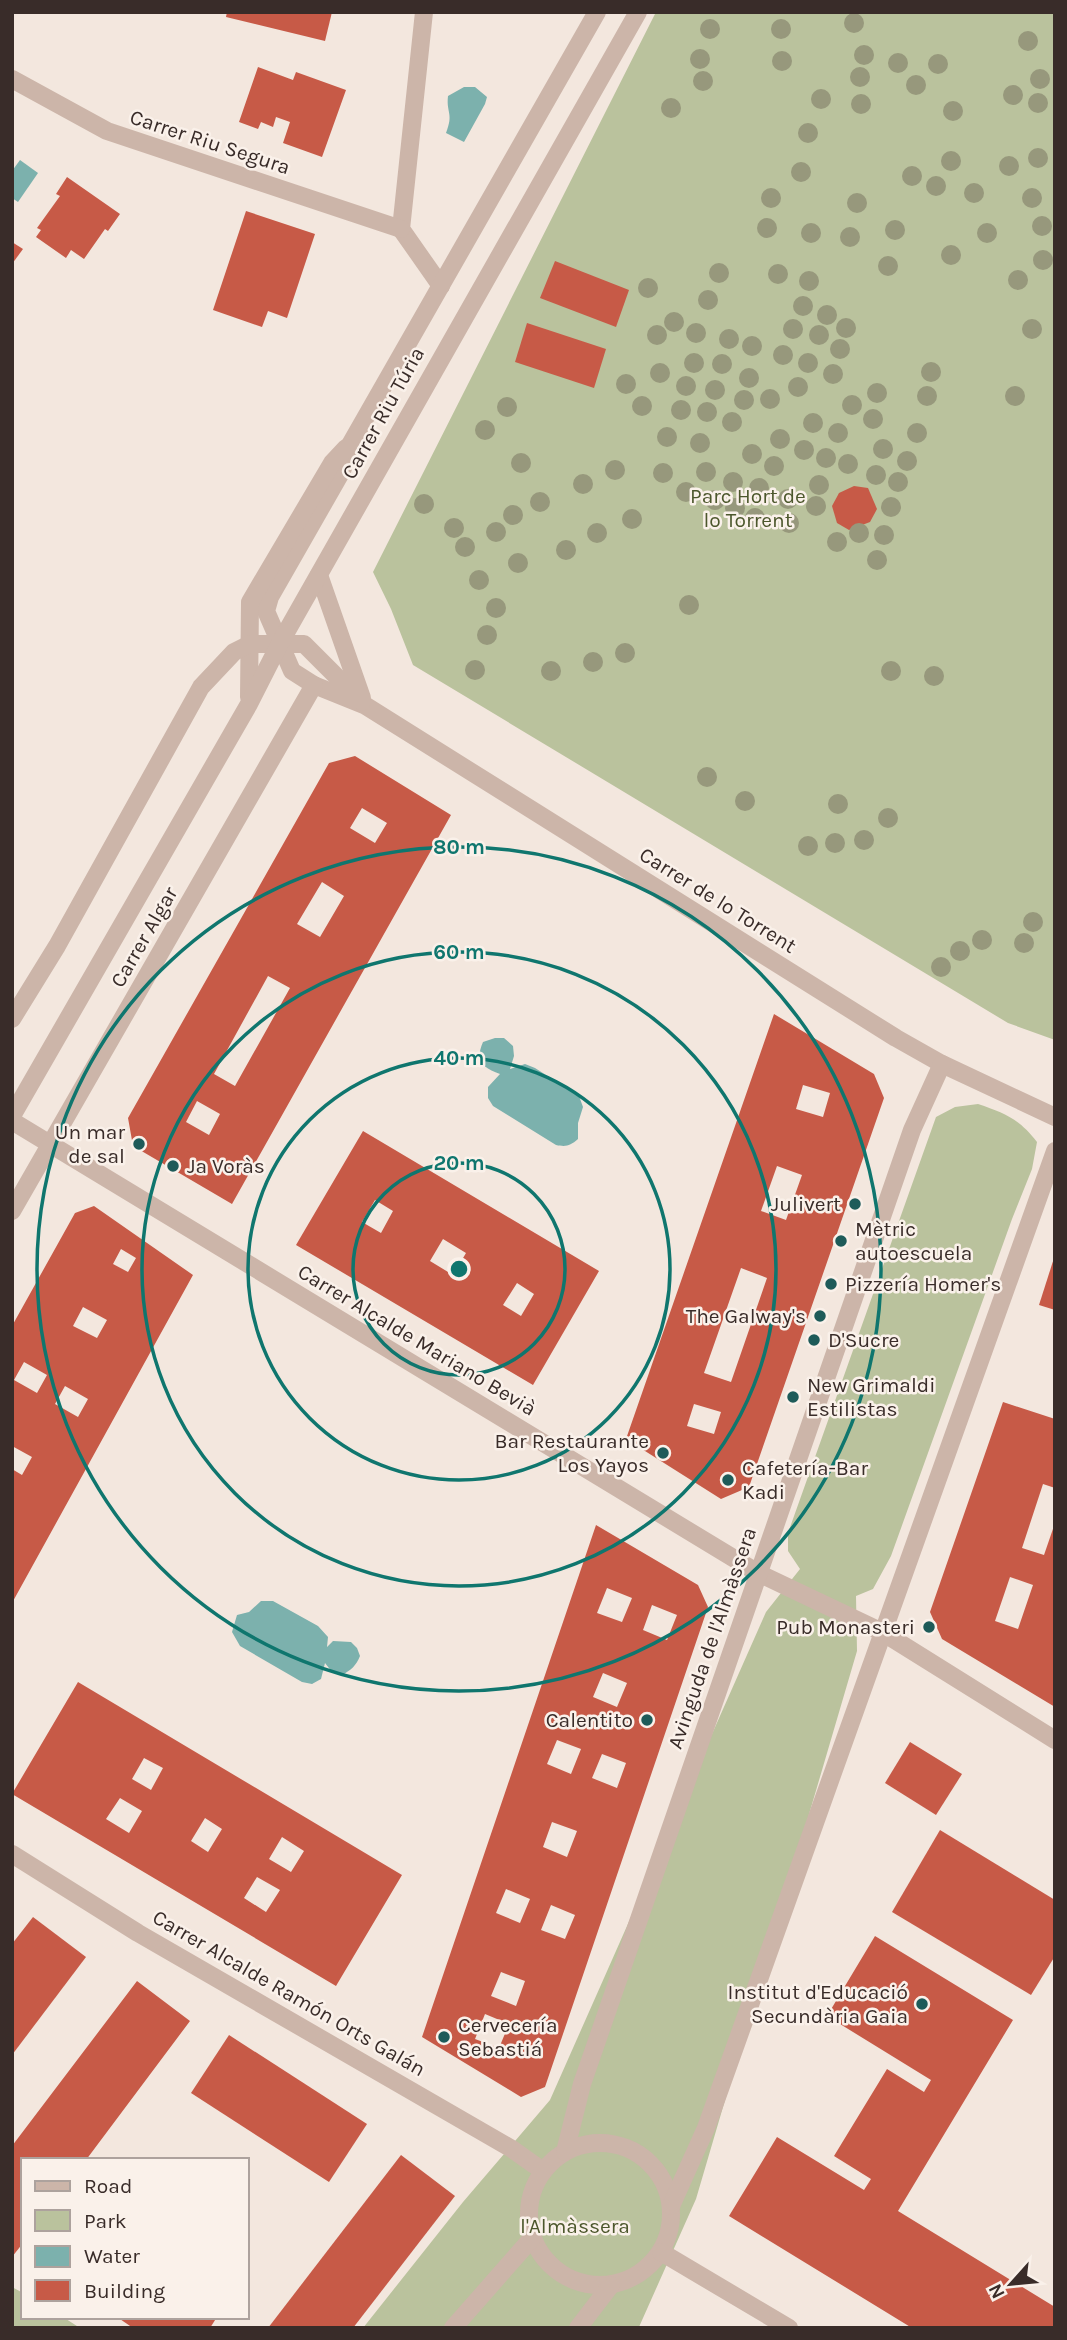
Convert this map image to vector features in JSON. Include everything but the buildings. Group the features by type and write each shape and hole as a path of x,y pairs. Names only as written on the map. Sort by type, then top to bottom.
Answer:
{"street":[{"path":"425,12 401,229 441,286"},
{"name":"Carrer Riu Túria","path":"280,643 266,611 270,597 342,471 351,443 597,12"},
{"name":"Carrer Riu Túria","path":"280,643 638,12"},
{"name":"Carrer Riu Segura","path":"12,79 107,131 401,229"},
{"name":"Carrer Riu Túria","path":"250,644 250,602 332,463 351,443"},
{"path":"319,575 366,706"},
{"path":"262,677 292,671 280,643"},
{"name":"Carrer Algar","path":"12,1118 249,704 280,643"},
{"path":"12,1019 63,934 201,687 234,652 250,644"},
{"name":"Carrer de lo Torrent","path":"250,644 304,644 366,706"},
{"name":"Carrer Algar","path":"249,704 250,644"},
{"name":"Carrer de lo Torrent","path":"292,671 314,685 366,706 942,1064 1055,1117"},
{"name":"Carrer Algar","path":"12,1211 314,685"},
{"name":"Avinguda de l'Almàssera","path":"565,2152 582,2084 758,1573 912,1129 942,1064"},
{"name":"Carrer Alcalde Mariano Bevià","path":"12,1118 51,1145 758,1573 882,1632 1055,1740"},
{"path":"671,2206 706,2128 1055,1151"},
{"name":"Carrer Alcalde Ramón Orts Galán","path":"12,1854 138,1933 512,2149 543,2171"},
{"path":"610,2143 632,2150 651,2164 665,2183 671,2206 670,2230 661,2252 640,2274 611,2285 587,2284 564,2275 545,2259 533,2237 529,2214 533,2191 543,2171 565,2152 587,2144 610,2143"},
{"path":"453,2328 533,2237"},
{"path":"661,2252 789,2328"},
{"path":"578,2328 611,2285"}],"green space":[{"name":"Parc Hort de lo Torrent","path":"656,12 1055,12 1055,1040 1008,1023 413,665 373,572"},
{"name":"l'Almàssera","path":"978,1104 1011,1118 1037,1142 1032,1169 891,1556 873,1589 856,1596 857,1651 696,2199 639,2327 363,2328 463,2202 550,2100 766,1612 800,1569 788,1551 788,1533 936,1117 955,1107"},
{"path":"12,2287 21,2292 21,2319 66,2319 80,2328 12,2328"}],"water":[{"path":"464,87 475,87 487,97 464,142 446,133 450,117 448,96"},
{"path":"20,160 38,173 18,202 12,198 12,171"},
{"path":"504,1038 513,1046 514,1056 510,1069 525,1064 579,1096 583,1107 578,1123 578,1139 568,1145 556,1145 493,1106 488,1098 488,1087 500,1074 485,1066 479,1055 483,1042"},
{"path":"261,1601 273,1601 318,1626 328,1637 327,1647 333,1641 351,1642 360,1656 357,1662 342,1675 332,1672 325,1663 321,1679 312,1684 302,1682 240,1646 232,1632 237,1615 249,1612"}],"place":[{"name":"Un mar de sal","path":"139,1144"},
{"name":"Ja Voràs","path":"173,1166"},
{"name":"Julivert","path":"855,1204"},
{"name":"Mètric autoescuela","path":"841,1241"},
{"name":"Pizzería Homer's","path":"831,1284"},
{"name":"The Galway's","path":"820,1316"},
{"name":"D'Sucre","path":"814,1340"},
{"name":"New Grimaldi Estilistas","path":"793,1397"},
{"name":"Bar Restaurante Los Yayos","path":"663,1453"},
{"name":"Cafetería-Bar Kadi","path":"728,1480"},
{"name":"Pub Monasteri","path":"929,1627"},
{"name":"Calentito","path":"647,1720"},
{"name":"Institut d'Educació Secundària Gaia","path":"922,2004"},
{"name":"Cervecería Sebastiá","path":"444,2037"}]}
